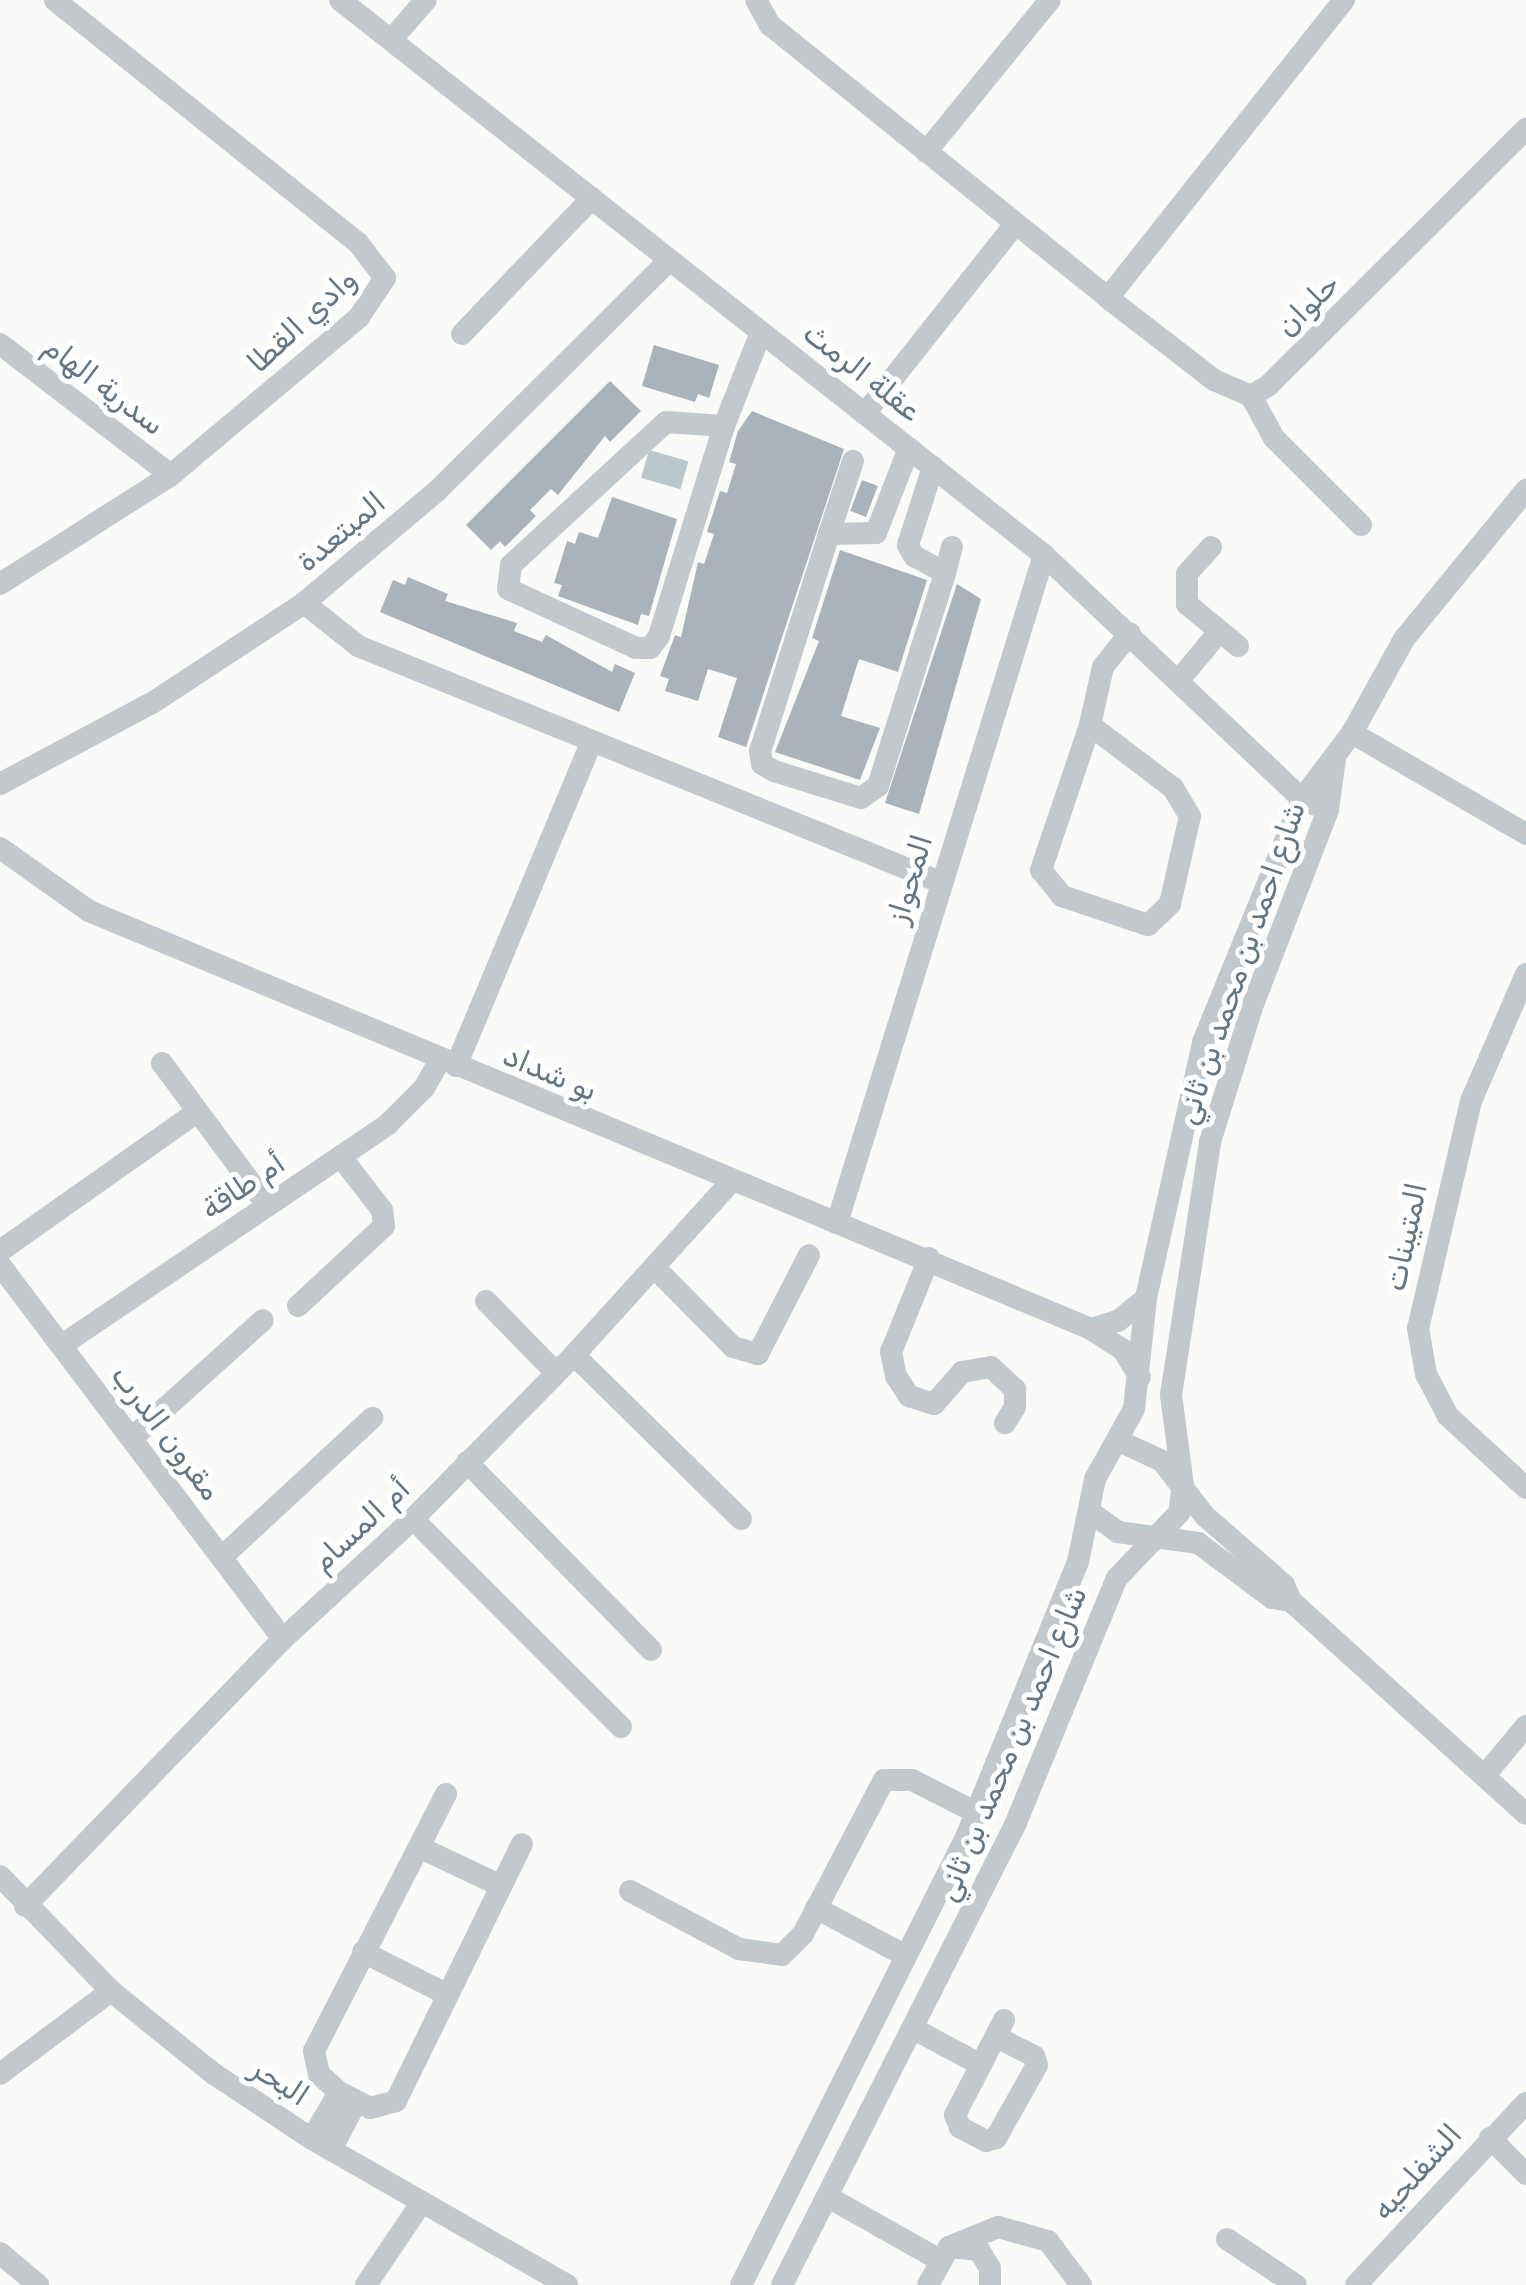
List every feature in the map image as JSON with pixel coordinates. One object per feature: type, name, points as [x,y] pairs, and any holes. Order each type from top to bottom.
[{"type":"street","name":"وادي القطا","points":[[0,584],[171,475],[359,317],[385,278],[358,244],[56,0]]},
{"type":"street","name":"عقلة الرمث","points":[[340,0],[1044,555],[1302,799],[1328,810]]},
{"type":"street","points":[[392,40],[426,0]]},
{"type":"street","points":[[756,0],[760,17],[1015,224],[1214,380],[1251,396],[1274,438],[1361,525]]},
{"type":"street","points":[[926,152],[1050,0]]},
{"type":"street","points":[[1108,298],[1344,0]]},
{"type":"street","name":"حلوان","points":[[1251,396],[1282,373],[1526,129]]},
{"type":"street","points":[[462,334],[592,198]]},
{"type":"street","points":[[867,412],[1015,224]]},
{"type":"street","name":"المبتعدة","points":[[0,784],[152,703],[304,603],[437,491],[670,260]]},
{"type":"street","points":[[724,426],[666,422],[512,565],[508,589],[636,648],[650,648],[660,636],[724,426],[761,332]]},
{"type":"street","name":"سدرية الهام","points":[[0,344],[171,475]]},
{"type":"street","points":[[829,534],[876,534],[909,448]]},
{"type":"street","points":[[853,461],[760,751],[762,764],[861,798],[870,795],[952,547]]},
{"type":"street","points":[[933,467],[908,545],[914,556],[945,573]]},
{"type":"street","name":"شارع احمد بن محمد بن ثاني","points":[[741,2285],[977,1813],[1078,1562],[1095,1479],[1118,1441],[1140,1377],[1146,1298],[1203,1042],[1302,799],[1352,733],[1414,625],[1526,490]]},
{"type":"street","points":[[1178,681],[1229,639],[1188,604],[1184,589],[1187,574],[1210,547]]},
{"type":"street","name":"المحواز","points":[[836,1222],[1044,555]]},
{"type":"street","points":[[304,603],[358,646],[940,882]]},
{"type":"street","points":[[1090,724],[1173,788],[1190,816],[1170,904],[1148,924],[1062,896],[1041,870],[1090,724],[1103,667],[1130,633]]},
{"type":"street","points":[[1352,733],[1526,834]]},
{"type":"street","name":"أم طاقة","points":[[62,1345],[407,1108],[448,1063],[592,741]]},
{"type":"street","name":"شارع احمد بن محمد بن ثاني","points":[[782,2285],[916,2030],[1015,1825],[1117,1578],[1164,1535],[1179,1513],[1184,1485],[1171,1395],[1210,1142],[1252,1007],[1328,810],[1336,755]]},
{"type":"street","name":"بو شداد","points":[[0,848],[89,911],[732,1181],[928,1258],[1091,1330],[1123,1350],[1140,1377]]},
{"type":"street","name":"المتيبنات","points":[[1526,974],[1471,1102],[1418,1328],[1426,1374],[1448,1416],[1526,1488]]},
{"type":"street","points":[[162,1064],[267,1205]]},
{"type":"street","points":[[0,1251],[197,1112]]},
{"type":"street","points":[[298,1306],[384,1226],[382,1210],[340,1156]]},
{"type":"street","name":"أم المسام","points":[[25,1906],[283,1638],[413,1519],[574,1355],[732,1181]]},
{"type":"street","points":[[655,1268],[733,1347],[758,1354],[809,1256]]},
{"type":"street","points":[[928,1258],[896,1338],[896,1376],[909,1396],[934,1404],[962,1372],[991,1367],[1015,1389],[1015,1407],[1005,1422]]},
{"type":"street","name":"مقرون الدرب","points":[[0,1265],[283,1638]]},
{"type":"street","points":[[1091,1330],[1118,1321],[1146,1298]]},
{"type":"street","points":[[486,1301],[556,1373]]},
{"type":"street","points":[[132,1438],[262,1320]]},
{"type":"street","points":[[574,1355],[741,1519]]},
{"type":"street","points":[[222,1558],[372,1418]]},
{"type":"street","points":[[1118,1441],[1149,1452],[1184,1485],[1205,1516],[1284,1585],[1291,1601],[1526,1814]]},
{"type":"street","points":[[468,1462],[651,1650]]},
{"type":"street","points":[[1089,1511],[1118,1532],[1164,1535],[1198,1543],[1272,1598],[1291,1601]]},
{"type":"street","points":[[413,1519],[621,1728]]},
{"type":"street","points":[[1484,1775],[1526,1726]]},
{"type":"street","points":[[630,1891],[764,1956],[791,1949],[884,1780],[912,1780],[977,1813]]},
{"type":"street","points":[[446,1794],[314,2051],[319,2074],[348,2097],[380,2109],[396,2101],[522,1844]]},
{"type":"street","points":[[418,1847],[501,1886]]},
{"type":"street","name":"البحر","points":[[0,1876],[111,1991],[214,2074],[421,2204],[566,2285]]},
{"type":"street","points":[[816,1908],[906,1956]]},
{"type":"street","points":[[363,1952],[448,1995]]},
{"type":"street","points":[[0,2074],[111,1991]]},
{"type":"street","points":[[1000,2028],[1034,2056],[1037,2065],[991,2141],[964,2130],[955,2115],[981,2064],[1000,2028]]},
{"type":"street","points":[[916,2030],[981,2064]]},
{"type":"street","points":[[321,2144],[348,2097]]},
{"type":"street","name":"الشفلحيه","points":[[1356,2285],[1526,2103]]},
{"type":"street","points":[[1490,2138],[1526,2174]]},
{"type":"street","points":[[828,2197],[936,2270]]},
{"type":"street","points":[[366,2285],[421,2204]]},
{"type":"street","points":[[936,2270],[980,2230],[1032,2232],[1062,2252],[1081,2285]]},
{"type":"street","points":[[1227,2239],[1296,2285]]},
{"type":"street","points":[[936,2270],[979,2250],[990,2268],[990,2285]]},
{"type":"street","points":[[0,2253],[38,2285]]},
{"type":"shaded area","points":[[649,450],[688,461],[680,489],[641,478]]},
{"type":"building","points":[[654,345],[719,365],[709,398],[698,394],[695,402],[642,386]]},
{"type":"building","points":[[610,381],[641,411],[610,442],[605,436],[558,495],[551,489],[530,510],[536,516],[505,547],[500,541],[491,550],[466,525]]},
{"type":"building","points":[[752,411],[844,449],[746,747],[718,737],[737,678],[708,669],[698,701],[665,691],[669,679],[660,676],[675,635],[681,637],[698,562],[704,564],[714,534],[707,532],[720,491],[727,493],[736,464],[729,462],[738,431]]},
{"type":"building","points":[[862,480],[878,486],[866,517],[850,511]]},
{"type":"building","points":[[612,497],[677,519],[649,616],[641,614],[638,625],[558,596],[562,585],[554,583],[567,541],[575,544],[579,532],[598,538]]},
{"type":"building","points":[[840,550],[927,580],[898,672],[859,659],[841,716],[880,728],[860,780],[775,752],[819,641],[812,638]]},
{"type":"building","points":[[408,577],[448,594],[445,601],[517,623],[514,631],[542,642],[546,635],[612,672],[615,664],[635,673],[619,712],[380,612],[393,580],[405,585]]},
{"type":"building","points":[[957,584],[981,599],[919,814],[885,803]]}]
